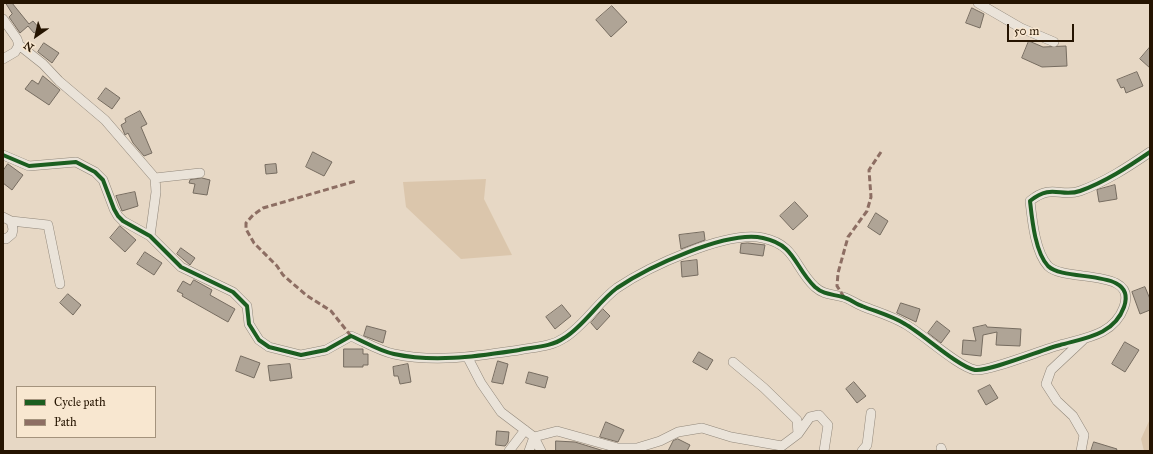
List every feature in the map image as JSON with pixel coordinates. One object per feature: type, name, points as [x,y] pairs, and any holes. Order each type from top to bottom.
[{"type":"street","points":[[978,3],[1021,28],[1054,42]]},
{"type":"street","points":[[3,19],[17,39],[19,46],[43,64],[59,81],[105,120],[155,178],[156,192],[150,236]]},
{"type":"street","points":[[3,59],[15,52],[19,46]]},
{"type":"street","points":[[3,155],[29,166],[76,162],[95,172],[104,180],[118,216],[123,221],[150,236],[180,267],[233,292],[246,306],[249,324],[259,340],[269,347],[301,355],[326,350],[351,336],[380,351],[417,358],[468,358],[548,345],[565,338],[616,289],[675,257],[714,244],[750,236],[767,239],[783,247],[792,254],[815,287],[827,295],[844,297],[906,324],[975,370],[988,368],[1039,351],[1096,336],[1110,326],[1124,309],[1126,297],[1124,289],[1117,283],[1104,278],[1058,272],[1048,265],[1043,256],[1032,225],[1030,201],[1038,194],[1051,191],[1078,192],[1105,181],[1150,152]]},
{"type":"street","points":[[155,178],[200,173]]},
{"type":"street","points":[[3,238],[6,239],[12,234],[7,219],[48,225],[60,284]]},
{"type":"street","points":[[1081,451],[1084,435],[1073,416],[1057,401],[1046,384],[1051,370],[1084,339]]},
{"type":"street","points":[[468,358],[481,383],[501,412],[534,436],[541,451]]},
{"type":"street","points":[[733,362],[764,388],[796,420],[798,434]]},
{"type":"street","points":[[862,451],[867,445],[871,413]]},
{"type":"street","points":[[534,436],[557,431],[618,448],[637,448],[660,441],[678,432],[702,428],[731,437],[782,446],[798,434],[810,417],[819,415],[828,425],[824,451]]},
{"type":"street","points":[[509,451],[525,430]]},
{"type":"street","points":[[529,451],[534,436]]},
{"type":"shaded area","points":[[486,179],[484,199],[512,255],[461,259],[406,207],[403,182]]},
{"type":"shaded area","points":[[1150,419],[1150,451],[1144,451],[1141,439]]},
{"type":"building","points":[[6,3],[12,3],[29,24],[33,21],[40,29],[34,33],[28,26],[20,33],[9,17],[12,14]]},
{"type":"building","points":[[612,6],[627,22],[611,37],[596,20]]},
{"type":"building","points":[[972,8],[984,14],[980,28],[966,23]]},
{"type":"building","points":[[1029,41],[1043,47],[1066,46],[1067,66],[1042,67],[1022,58]]},
{"type":"building","points":[[44,43],[59,53],[52,63],[38,52]]},
{"type":"building","points":[[1150,47],[1150,68],[1140,59]]},
{"type":"building","points":[[1137,72],[1143,86],[1126,93],[1124,87],[1121,88],[1117,80]]},
{"type":"building","points":[[43,76],[60,90],[49,105],[25,89],[32,80],[38,84]]},
{"type":"building","points":[[106,88],[120,98],[112,109],[98,99]]},
{"type":"building","points":[[140,111],[147,124],[141,127],[152,153],[144,156],[133,143],[128,133],[125,135],[121,125],[126,122],[125,119]]},
{"type":"building","points":[[313,152],[332,162],[324,176],[306,167]]},
{"type":"building","points":[[8,164],[23,175],[12,190],[3,183],[3,171]]},
{"type":"building","points":[[276,164],[277,173],[266,174],[265,165]]},
{"type":"building","points":[[202,178],[210,180],[207,195],[193,193],[195,184],[189,183],[190,180]]},
{"type":"building","points":[[1115,185],[1117,199],[1099,202],[1097,190]]},
{"type":"building","points":[[135,192],[138,206],[122,211],[116,196]]},
{"type":"building","points":[[795,202],[808,216],[793,230],[780,216]]},
{"type":"building","points":[[876,213],[888,221],[880,235],[868,227]]},
{"type":"building","points":[[120,226],[136,240],[125,252],[110,238]]},
{"type":"building","points":[[704,232],[705,240],[681,249],[679,235]]},
{"type":"building","points":[[748,243],[765,245],[763,256],[740,253],[741,244]]},
{"type":"building","points":[[181,248],[195,258],[190,265],[177,254]]},
{"type":"building","points":[[145,252],[162,263],[154,275],[137,264]]},
{"type":"building","points":[[697,260],[698,275],[682,277],[681,262]]},
{"type":"building","points":[[194,280],[212,290],[210,295],[235,309],[228,322],[182,296],[183,294],[177,291],[183,281],[190,285]]},
{"type":"building","points":[[1145,287],[1150,299],[1150,310],[1140,314],[1132,292]]},
{"type":"building","points":[[68,294],[81,305],[73,315],[60,303]]},
{"type":"building","points":[[901,303],[920,309],[916,322],[897,313]]},
{"type":"building","points":[[562,305],[571,316],[555,329],[546,317]]},
{"type":"building","points":[[603,309],[610,316],[597,330],[591,323]]},
{"type":"building","points":[[937,321],[950,331],[941,343],[928,333]]},
{"type":"building","points":[[986,325],[987,327],[1021,329],[1020,346],[996,345],[997,332],[983,335],[981,356],[962,354],[963,340],[976,341],[973,328]]},
{"type":"building","points":[[367,326],[386,331],[383,343],[364,336]]},
{"type":"building","points":[[1125,342],[1139,350],[1125,372],[1112,364]]},
{"type":"building","points":[[344,349],[363,349],[363,354],[368,354],[368,365],[363,365],[363,367],[344,367]]},
{"type":"building","points":[[699,352],[713,360],[707,370],[693,362]]},
{"type":"building","points":[[241,356],[260,363],[254,378],[236,371]]},
{"type":"building","points":[[498,361],[508,364],[503,384],[492,382]]},
{"type":"building","points":[[290,364],[292,378],[270,381],[268,366]]},
{"type":"building","points":[[408,364],[411,382],[400,384],[398,376],[394,376],[393,367]]},
{"type":"building","points":[[529,372],[548,377],[545,388],[526,383]]},
{"type":"building","points":[[854,382],[866,396],[857,403],[846,389]]},
{"type":"building","points":[[990,385],[998,398],[986,405],[978,391]]},
{"type":"building","points":[[606,422],[624,430],[618,442],[600,437]]},
{"type":"building","points":[[497,431],[509,432],[508,442],[505,446],[496,445]]},
{"type":"building","points":[[678,439],[690,445],[687,451],[668,451],[673,441]]},
{"type":"building","points":[[556,441],[575,442],[604,451],[556,451]]},
{"type":"building","points":[[1094,442],[1117,449],[1116,451],[1091,451]]},
{"type":"marked path","points":[[844,297],[837,286],[838,273],[848,237],[867,211],[871,197],[869,170],[881,152]]},
{"type":"marked path","points":[[351,336],[331,311],[306,295],[283,275],[277,266],[254,243],[246,229],[246,223],[253,215],[263,208],[356,181]]},
{"type":"cycle path","points":[[3,155],[29,166],[76,162],[95,172],[103,180],[114,209],[123,221],[150,236],[181,267],[233,292],[247,306],[249,324],[259,340],[269,347],[301,355],[326,350],[351,336],[388,353],[425,358],[457,358],[548,345],[559,341],[571,333],[610,293],[631,279],[688,252],[729,239],[748,237],[763,238],[774,241],[782,246],[794,258],[808,279],[818,290],[846,298],[890,316],[912,329],[959,363],[975,370],[982,370],[992,368],[1052,347],[1098,334],[1113,324],[1124,307],[1125,294],[1120,286],[1111,281],[1069,274],[1057,271],[1048,266],[1037,244],[1030,201],[1044,193],[1073,193],[1080,191],[1116,174],[1150,152]]}]
